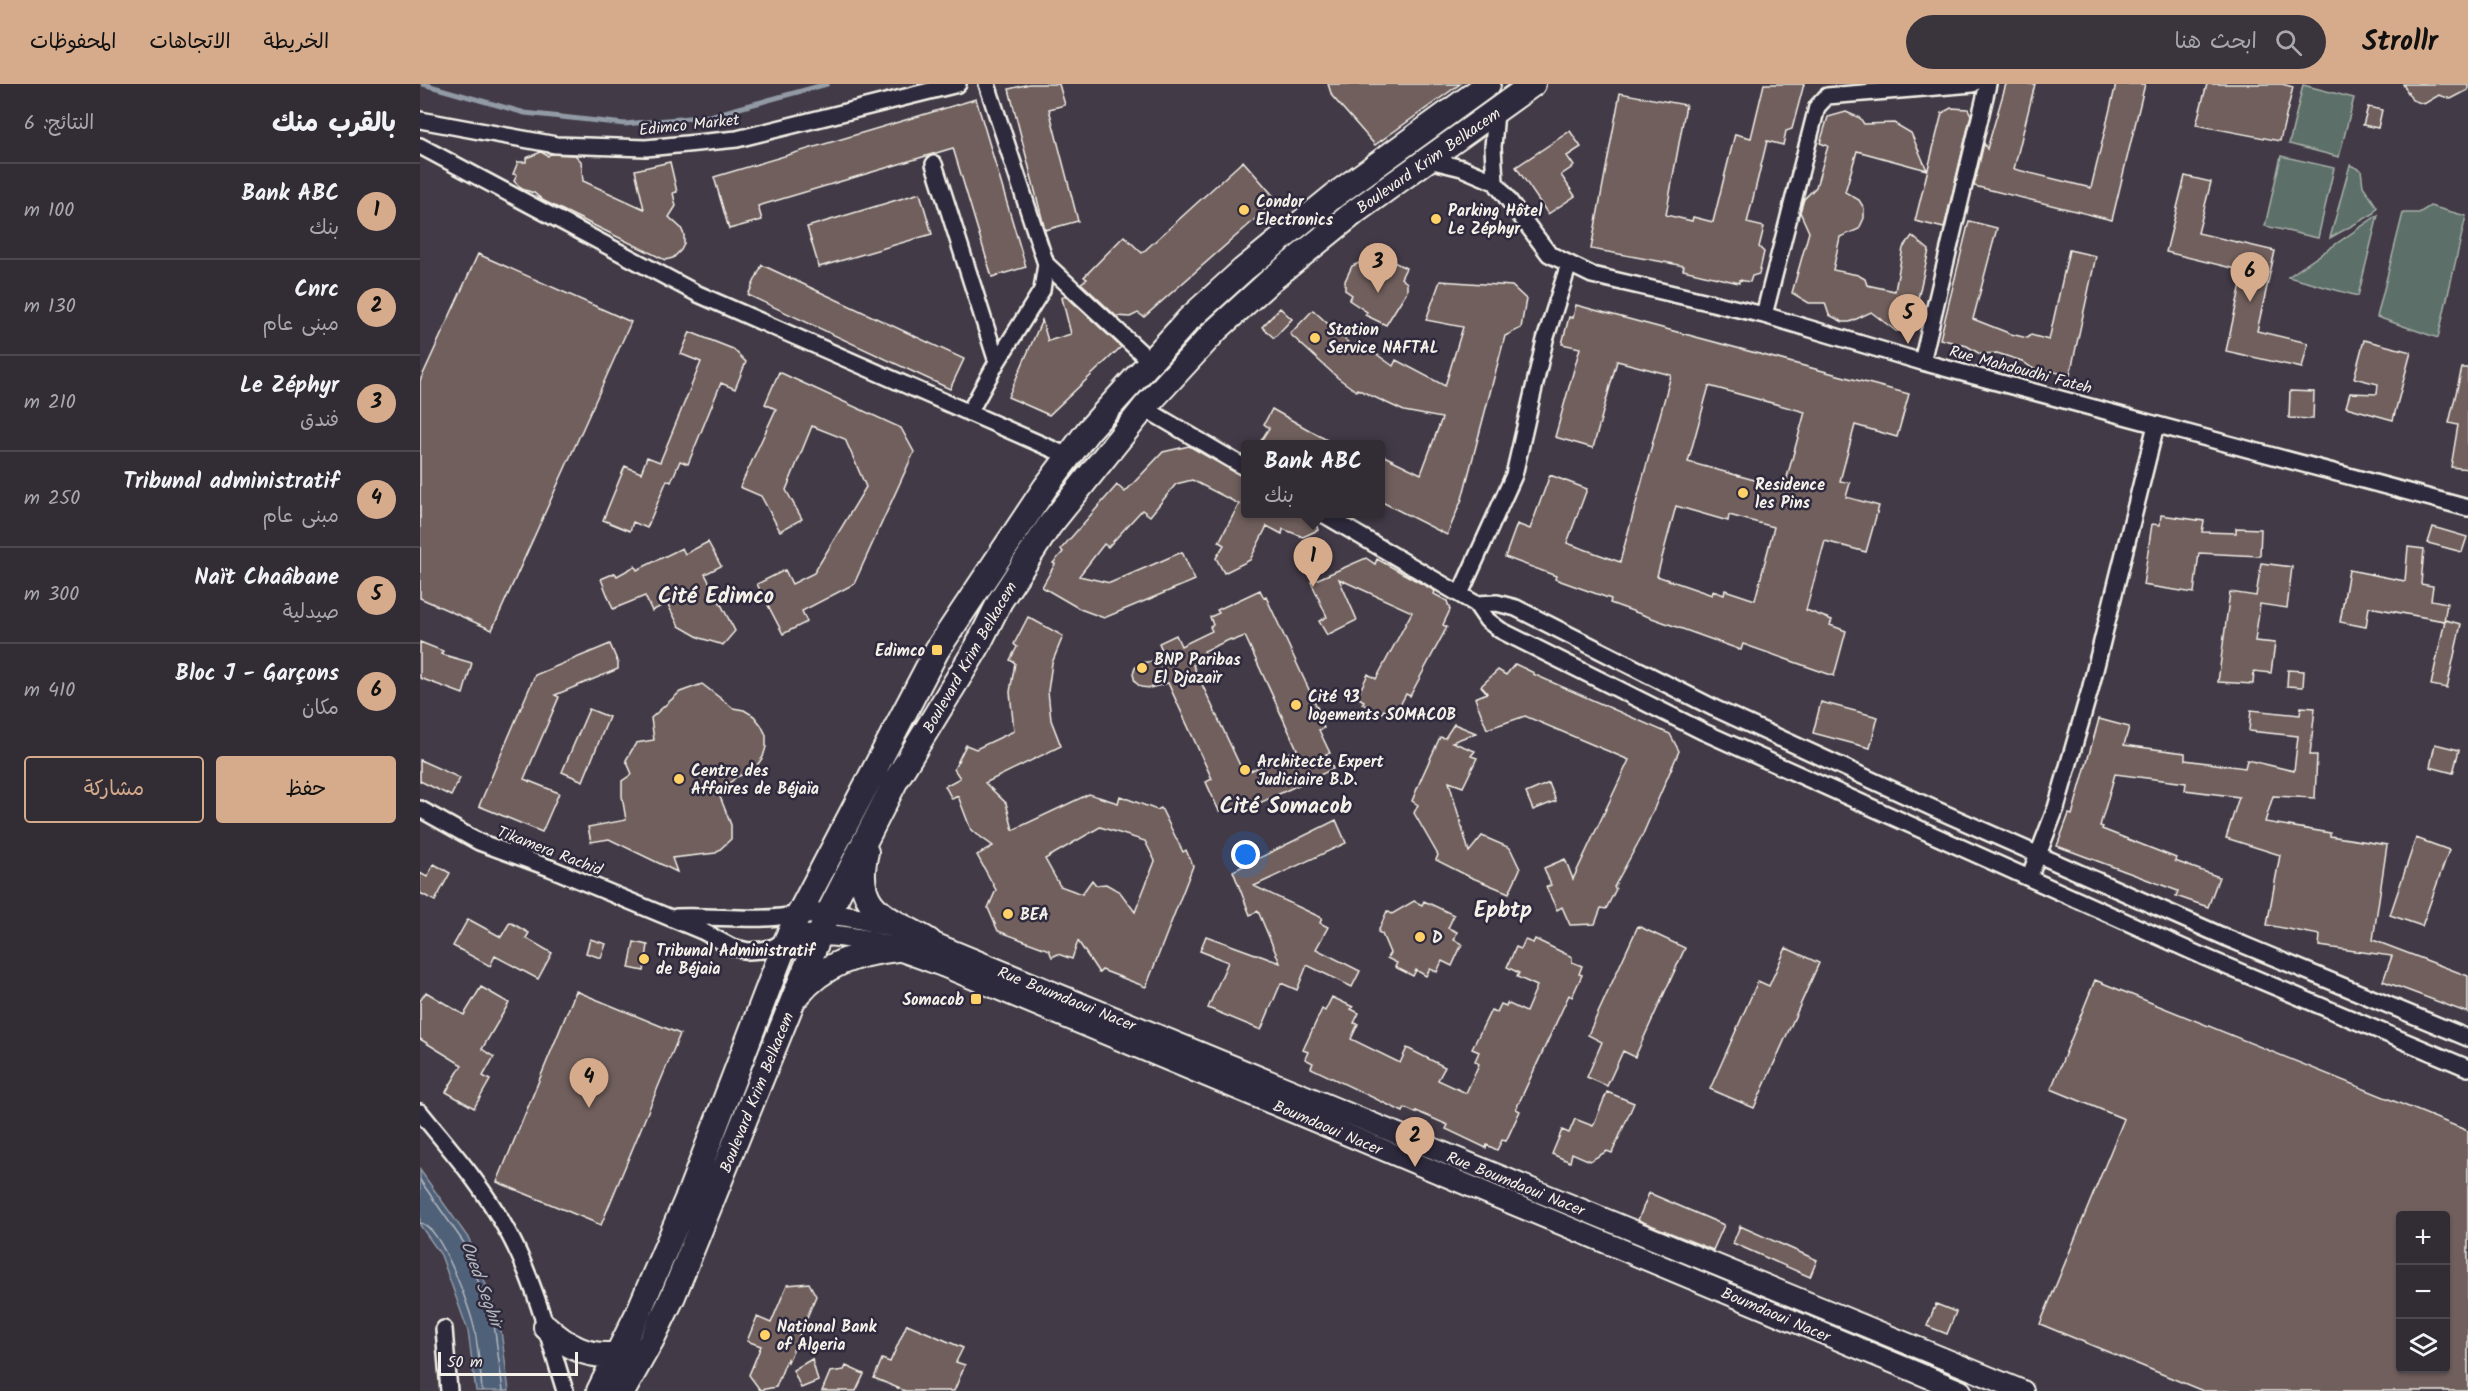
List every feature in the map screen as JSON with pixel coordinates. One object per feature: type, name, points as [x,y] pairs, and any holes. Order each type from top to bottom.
[{"type":"main road","name":"Boulevard Krim Belkacem","points":[[599,1391],[639,1311],[690,1192],[787,939],[799,915],[937,650],[1068,456],[1189,319],[1243,270],[1335,195],[1488,84]]},
{"type":"main road","name":"Boulevard Krim Belkacem","points":[[625,1389],[673,1296],[823,925],[896,780],[976,649],[1000,601],[1023,564],[1056,517],[1144,408],[1216,330],[1272,279],[1356,211],[1425,159],[1496,112],[1533,84]]},
{"type":"main road","points":[[872,827],[862,871],[869,903],[876,911],[929,941]]},
{"type":"main road","points":[[793,1001],[810,982],[836,964],[866,953],[897,949]]},
{"type":"main road","points":[[546,1327],[561,1341],[578,1350],[597,1355],[618,1353]]},
{"type":"street","name":"Edimco Market","points":[[420,120],[556,145],[646,148],[737,139],[958,84]]},
{"type":"street","points":[[969,413],[997,362],[1042,290],[1046,264],[987,84]]},
{"type":"street","points":[[1764,315],[1817,107],[1822,101],[1827,96],[1973,84]]},
{"type":"street","points":[[1922,362],[1988,84]]},
{"type":"street","points":[[1425,159],[1462,168],[1496,182],[1493,147],[1496,112]]},
{"type":"street","points":[[420,146],[698,294],[1068,456]]},
{"type":"street","points":[[934,164],[997,362]]},
{"type":"street","name":"Rue Mahdoudhi Fateh","points":[[1496,182],[1549,254],[1592,275],[1764,315],[1922,362],[2468,508]]},
{"type":"street","points":[[1046,264],[1150,361]]},
{"type":"street","points":[[1460,594],[1514,475],[1545,340],[1569,264]]},
{"type":"street","points":[[1144,408],[1241,466]]},
{"type":"street","points":[[2029,878],[2056,808],[2090,690],[2156,425]]},
{"type":"street","points":[[1331,518],[1476,604],[1486,620],[1500,630],[1693,727],[2202,956],[2468,1068]]},
{"type":"street","points":[[1476,604],[1497,603],[1516,608],[1714,708],[2039,855],[2227,938],[2468,1038]]},
{"type":"street","name":"Tikamera Rachid","points":[[420,809],[479,842],[550,868],[702,931],[732,947],[748,951],[774,947],[787,939]]},
{"type":"street","name":"Tikamera Rachid","points":[[670,918],[710,916],[768,920],[799,915]]},
{"type":"street","name":"Boumdaoui Nacer","points":[[799,915],[982,982],[1960,1391]]},
{"type":"street","name":"Boumdaoui Nacer","points":[[787,939],[823,925],[885,924],[2023,1391]]},
{"type":"street","points":[[420,1112],[488,1198],[506,1228],[530,1282],[565,1391]]},
{"type":"street","points":[[444,1329],[449,1391]]},
{"type":"green space","points":[[2303,85],[2354,98],[2339,157],[2289,144]]},
{"type":"green space","points":[[2281,156],[2334,168],[2318,238],[2265,226]]},
{"type":"green space","points":[[2350,165],[2361,170],[2363,186],[2377,207],[2373,214],[2330,238]]},
{"type":"green space","points":[[2430,206],[2466,216],[2438,338],[2377,317],[2403,213],[2419,213]]},
{"type":"green space","points":[[2378,215],[2358,296],[2288,277]]},
{"type":"water","name":"Oued Seghir","points":[[420,1170],[469,1239],[500,1323],[509,1391],[476,1391],[468,1331],[441,1255],[420,1225]]},
{"type":"building","points":[[1029,84],[1059,84],[1065,105],[1049,109],[1078,221],[1045,230],[1009,89]]},
{"type":"building","points":[[1328,84],[1460,84],[1375,145],[1332,96]]},
{"type":"building","points":[[1764,84],[1804,84],[1792,129],[1786,131],[1783,145],[1767,141],[1747,223],[1764,227],[1759,247],[1764,252],[1759,274],[1752,276],[1750,282],[1739,280],[1739,283],[1683,270],[1684,266],[1591,249],[1620,93],[1686,105],[1666,215],[1692,221],[1693,217],[1713,222],[1735,134],[1751,138]]},
{"type":"building","points":[[2006,84],[2035,84],[2014,169],[2091,188],[2116,84],[2145,84],[2112,220],[1974,186],[1984,143],[1987,149]]},
{"type":"building","points":[[2207,84],[2282,84],[2293,87],[2280,141],[2196,125]]},
{"type":"building","points":[[2403,84],[2468,84],[2468,90],[2451,99],[2439,95],[2424,104],[2412,100]]},
{"type":"building","points":[[976,99],[1026,267],[992,277],[953,148],[758,206],[762,220],[729,229],[714,177]]},
{"type":"building","points":[[2368,107],[2382,110],[2378,128],[2363,125]]},
{"type":"building","points":[[1951,108],[1968,109],[1971,115],[1944,228],[1915,221],[1942,113]]},
{"type":"building","points":[[1846,112],[1860,118],[1864,124],[1894,123],[1911,133],[1927,170],[1857,151],[1845,192],[1859,200],[1864,208],[1864,218],[1859,229],[1840,237],[1833,270],[1858,275],[1865,279],[1867,285],[1895,291],[1903,248],[1912,236],[1929,250],[1911,330],[1896,331],[1871,312],[1850,322],[1843,322],[1829,315],[1825,303],[1809,303],[1792,293],[1809,232],[1800,212],[1804,199],[1816,187],[1828,146],[1820,143],[1828,117]]},
{"type":"building","points":[[1570,131],[1581,147],[1567,156],[1574,166],[1561,175],[1575,196],[1548,214],[1516,167]]},
{"type":"building","points":[[541,152],[548,156],[550,154],[575,155],[581,161],[583,181],[644,209],[635,170],[670,162],[677,192],[673,193],[676,206],[669,217],[681,228],[684,235],[681,250],[673,258],[665,260],[522,189],[514,181],[517,175],[513,174],[518,162],[526,162],[526,158]]},
{"type":"building","points":[[1243,161],[1277,200],[1144,317],[1138,313],[1130,317],[1116,316],[1081,283],[1087,279],[1084,277],[1124,236],[1142,253]]},
{"type":"building","points":[[2185,176],[2211,182],[2198,233],[2275,251],[2257,331],[2308,343],[2302,368],[2226,351],[2244,271],[2166,252]]},
{"type":"building","points":[[920,193],[932,234],[819,267],[807,227]]},
{"type":"building","points":[[1969,221],[1997,228],[1973,319],[2011,334],[2027,338],[2031,335],[2049,340],[2069,250],[2096,256],[2070,375],[2032,368],[2022,361],[1997,353],[1980,354],[1967,346],[1940,339]]},
{"type":"building","points":[[478,254],[631,322],[492,630],[420,598],[420,381]]},
{"type":"building","points":[[1373,257],[1390,267],[1394,262],[1406,268],[1401,278],[1407,283],[1407,291],[1386,325],[1365,315],[1367,312],[1349,300],[1352,295],[1345,290],[1345,281],[1352,266]]},
{"type":"building","points":[[762,265],[964,359],[950,389],[748,295]]},
{"type":"building","points":[[1440,281],[1512,286],[1526,299],[1521,328],[1505,336],[1462,499],[1447,535],[1385,504],[1385,456],[1421,474],[1442,418],[1404,411],[1357,389],[1356,391],[1338,378],[1290,334],[1313,310],[1353,347],[1358,341],[1393,366],[1396,360],[1445,386],[1463,327],[1426,320]]},
{"type":"building","points":[[1065,295],[1121,347],[1049,415],[1008,397],[1042,320],[1048,341],[1071,334],[1062,298]]},
{"type":"building","name":"Residence les Pins","points":[[1576,305],[1909,394],[1897,437],[1855,425],[1840,481],[1850,483],[1846,497],[1879,506],[1866,552],[1825,541],[1806,610],[1832,620],[1830,625],[1846,631],[1834,676],[1743,644],[1741,650],[1610,603],[1611,599],[1555,579],[1556,576],[1505,557],[1517,524],[1530,529],[1550,475],[1587,489],[1567,543],[1620,562],[1671,375],[1617,361],[1593,448],[1555,437],[1580,348],[1562,344],[1569,317],[1573,318]],"holes":[[[1709,386],[1805,412],[1784,488],[1688,462]],[[1676,506],[1728,521],[1729,515],[1774,527],[1755,600],[1725,590],[1724,595],[1713,591],[1712,595],[1657,576]]]},
{"type":"building","points":[[1280,308],[1292,319],[1274,338],[1262,327]]},
{"type":"building","points":[[690,332],[733,349],[746,362],[735,389],[721,383],[688,464],[680,461],[671,482],[667,480],[647,528],[633,522],[630,531],[603,520],[625,466],[641,473],[647,457],[660,462],[701,362],[681,354]]},
{"type":"building","points":[[2364,340],[2411,352],[2393,420],[2346,407],[2350,393],[2377,394],[2378,384],[2354,378]]},
{"type":"building","points":[[2462,368],[2468,368],[2468,469],[2451,467],[2458,425],[2449,423]]},
{"type":"building","points":[[779,372],[901,428],[914,452],[854,584],[802,611],[807,622],[783,634],[757,584],[785,570],[792,584],[814,573],[866,487],[845,439],[812,426],[786,490],[802,519],[780,531],[761,496],[740,487],[776,409],[765,404]]},
{"type":"building","points":[[2290,391],[2314,392],[2313,419],[2289,418]]},
{"type":"building","points":[[1272,409],[1327,440],[1262,440],[1269,428],[1264,424]]},
{"type":"building","points":[[1189,446],[1241,476],[1241,518],[1314,518],[1318,530],[1303,537],[1283,529],[1282,534],[1267,526],[1250,560],[1224,573],[1216,558],[1224,545],[1219,542],[1239,504],[1192,480],[1176,484],[1150,516],[1142,510],[1108,547],[1104,544],[1079,576],[1110,583],[1182,552],[1195,580],[1104,618],[1080,609],[1042,587],[1055,564],[1053,563],[1063,552],[1061,549],[1117,485],[1125,492],[1163,452]]},
{"type":"building","points":[[2161,515],[2204,521],[2202,532],[2236,533],[2236,528],[2261,529],[2260,556],[2199,553],[2194,593],[2143,585],[2152,524],[2160,525]]},
{"type":"building","points":[[2433,527],[2467,537],[2462,552],[2428,543]]},
{"type":"building","points":[[708,542],[721,566],[705,574],[735,631],[723,645],[700,638],[679,626],[667,603],[652,611],[645,596],[613,609],[601,579],[615,573],[617,576],[635,566],[637,570],[682,548],[685,554]]},
{"type":"building","points":[[2408,547],[2424,549],[2421,584],[2433,586],[2431,600],[2447,603],[2444,621],[2369,607],[2366,627],[2340,622],[2349,570],[2405,581]]},
{"type":"building","points":[[1366,558],[1375,564],[1377,559],[1435,591],[1434,594],[1447,601],[1450,610],[1443,625],[1447,627],[1410,696],[1406,694],[1397,711],[1392,709],[1390,714],[1362,704],[1364,701],[1357,697],[1368,674],[1376,679],[1412,612],[1339,579],[1357,620],[1327,635],[1319,621],[1327,617],[1311,582]]},
{"type":"building","points":[[2261,563],[2292,567],[2287,608],[2260,604],[2255,641],[2275,643],[2271,673],[2254,671],[2253,684],[2218,682],[2230,592],[2256,596]]},
{"type":"building","name":"Cité 93 logements SOMACOB","points":[[1260,590],[1264,598],[1266,597],[1324,722],[1321,723],[1324,728],[1319,730],[1330,753],[1326,754],[1333,769],[1238,813],[1236,809],[1227,814],[1225,808],[1219,811],[1206,782],[1212,779],[1168,683],[1150,688],[1141,687],[1135,682],[1133,674],[1135,668],[1141,663],[1166,659],[1159,643],[1176,635],[1181,646],[1212,631],[1210,627],[1213,625],[1210,617],[1219,613],[1217,610]],"holes":[[[1245,636],[1297,749],[1244,774],[1193,665],[1208,658],[1204,651],[1231,639],[1232,641]]]},
{"type":"building","points":[[1028,617],[1063,636],[1052,663],[1048,691],[1051,720],[1061,746],[985,783],[1006,803],[1013,830],[1089,794],[1118,803],[1120,796],[1157,810],[1161,808],[1183,852],[1186,850],[1193,866],[1146,987],[1102,970],[1099,973],[1078,941],[1072,959],[1058,954],[1052,957],[1049,950],[998,931],[988,908],[996,890],[977,855],[993,846],[971,830],[958,796],[952,799],[945,786],[960,778],[954,769],[966,745],[976,749],[1014,731],[1010,692],[1015,663],[1010,660],[1017,647],[1014,644]],"holes":[[[1100,827],[1145,841],[1155,861],[1135,912],[1120,892],[1106,884],[1096,885],[1092,880],[1082,894],[1060,886],[1045,859]]]},
{"type":"building","points":[[2445,620],[2461,624],[2447,688],[2431,685]]},
{"type":"building","points":[[420,642],[443,651],[441,654],[472,663],[463,694],[420,678]]},
{"type":"building","points":[[610,644],[618,663],[618,669],[555,695],[559,697],[524,779],[559,793],[542,832],[479,806],[535,675]]},
{"type":"building","points":[[1515,664],[1670,734],[1679,751],[1643,834],[1614,887],[1616,889],[1606,909],[1601,908],[1595,924],[1570,925],[1562,907],[1557,910],[1546,887],[1551,885],[1544,868],[1565,859],[1573,879],[1629,760],[1525,716],[1487,729],[1475,698],[1487,693],[1481,686],[1498,670],[1506,675]]},
{"type":"building","points":[[2288,670],[2304,671],[2303,687],[2287,686]]},
{"type":"building","name":"Centre des Affaires de Béjaïa","points":[[702,684],[733,708],[744,710],[754,716],[766,735],[763,757],[756,767],[736,777],[719,794],[731,825],[731,839],[716,853],[672,858],[677,872],[609,839],[591,842],[588,827],[626,820],[622,781],[632,774],[626,760],[636,743],[654,740],[651,718],[680,692]]},
{"type":"building","points":[[1821,702],[1878,717],[1870,748],[1813,733]]},
{"type":"building","points":[[2301,707],[2315,708],[2310,755],[2317,755],[2315,798],[2273,796],[2265,822],[2387,845],[2373,940],[2468,976],[2468,1013],[2383,981],[2392,956],[2319,946],[2320,935],[2267,925],[2280,855],[2226,838],[2239,797],[2185,790],[2186,783],[2115,774],[2100,826],[2103,827],[2102,829],[2176,858],[2175,861],[2219,877],[2208,907],[2176,896],[2178,891],[2057,846],[2069,814],[2072,815],[2099,719],[2129,727],[2124,745],[2185,753],[2185,760],[2245,768],[2247,760],[2294,771],[2298,736],[2249,731],[2251,710],[2300,715]]},
{"type":"building","points":[[589,709],[609,717],[583,781],[562,772]]},
{"type":"building","points":[[1454,724],[1476,733],[1452,742],[1475,751],[1471,756],[1477,758],[1463,787],[1449,782],[1469,852],[1482,836],[1510,848],[1520,869],[1509,893],[1436,860],[1438,855],[1414,813],[1418,805],[1412,801],[1421,779],[1440,737],[1445,738]]},
{"type":"building","points":[[2435,744],[2459,750],[2453,773],[2430,767]]},
{"type":"building","points":[[420,760],[460,778],[451,796],[420,781]]},
{"type":"building","points":[[1549,783],[1556,801],[1533,810],[1526,793]]},
{"type":"building","points":[[1336,820],[1346,843],[1254,886],[1322,918],[1320,923],[1328,927],[1316,949],[1360,971],[1352,987],[1307,965],[1297,990],[1281,983],[1261,1030],[1208,1008],[1228,962],[1200,951],[1206,936],[1280,963],[1258,911],[1250,915],[1233,871]]},
{"type":"building","points":[[2416,838],[2449,850],[2422,926],[2390,915]]},
{"type":"building","points":[[434,864],[450,873],[435,901],[420,893],[420,873],[427,877]]},
{"type":"building","name":"D","points":[[1414,901],[1422,905],[1424,901],[1454,915],[1448,928],[1457,932],[1454,940],[1462,944],[1452,966],[1442,961],[1437,972],[1430,969],[1426,976],[1416,970],[1413,976],[1395,967],[1397,963],[1387,958],[1390,953],[1382,934],[1378,932],[1387,911],[1392,914]]},
{"type":"building","points":[[468,919],[501,937],[510,922],[529,933],[526,938],[552,953],[538,979],[495,956],[490,966],[453,946]]},
{"type":"building","points":[[1638,926],[1685,948],[1635,1057],[1623,1051],[1607,1086],[1587,1077],[1602,1042],[1588,1035]]},
{"type":"building","points":[[590,939],[606,944],[601,958],[586,953]]},
{"type":"building","points":[[1535,939],[1572,957],[1572,962],[1582,966],[1579,974],[1582,975],[1572,997],[1569,995],[1516,1109],[1520,1111],[1506,1141],[1502,1140],[1497,1150],[1487,1145],[1486,1148],[1446,1129],[1448,1125],[1416,1111],[1416,1113],[1405,1108],[1403,1112],[1311,1068],[1313,1063],[1305,1059],[1308,1052],[1303,1050],[1322,1009],[1325,1011],[1332,997],[1353,1007],[1351,1009],[1359,1013],[1354,1023],[1358,1024],[1351,1039],[1400,1063],[1407,1048],[1445,1067],[1438,1080],[1466,1093],[1479,1064],[1475,1061],[1479,1052],[1472,1049],[1491,1010],[1497,1012],[1501,1004],[1506,1006],[1507,1003],[1526,1012],[1537,986],[1517,977],[1519,973],[1507,967],[1516,947],[1521,949],[1525,940],[1533,943]]},
{"type":"building","points":[[634,942],[648,945],[644,971],[629,968]]},
{"type":"building","points":[[1786,948],[1819,963],[1754,1108],[1710,1089],[1758,981],[1769,986]]},
{"type":"building","points":[[2095,980],[2468,1131],[2468,1391],[2203,1391],[2040,1324],[2124,1119],[2051,1089]]},
{"type":"building","points":[[481,987],[509,1003],[482,1049],[494,1057],[483,1076],[490,1080],[474,1108],[446,1092],[462,1065],[420,1039],[420,1001],[426,992],[464,1015]]},
{"type":"building","points":[[576,991],[680,1034],[601,1225],[497,1182]]},
{"type":"building","points":[[1607,1092],[1634,1103],[1612,1153],[1607,1151],[1590,1161],[1572,1153],[1570,1162],[1552,1154],[1562,1130],[1569,1133],[1575,1119],[1593,1126]]},
{"type":"building","points":[[1649,1193],[1724,1225],[1713,1250],[1638,1220]]},
{"type":"building","points":[[1740,1226],[1817,1260],[1810,1277],[1733,1243]]},
{"type":"building","points":[[809,1283],[816,1296],[788,1362],[787,1359],[776,1387],[760,1390],[749,1375],[761,1346],[747,1341],[757,1317],[771,1323],[787,1285]]},
{"type":"building","points":[[1936,1304],[1956,1312],[1947,1334],[1927,1326]]},
{"type":"building","points":[[907,1324],[963,1348],[956,1362],[965,1365],[954,1391],[905,1391],[874,1378],[882,1359],[890,1362]]},
{"type":"building","points":[[812,1359],[818,1381],[801,1388],[793,1370]]},
{"type":"building","points":[[846,1366],[864,1374],[856,1391],[822,1391],[830,1372],[844,1370]]},
{"type":"waterway","points":[[423,84],[525,113],[625,124],[710,116],[827,84]]},
{"type":"place","name":"Condor Electronics","points":[[1244,210]]},
{"type":"place","name":"Parking Hôtel Le Zéphyr","points":[[1436,219]]},
{"type":"place","name":"Le Zéphyr","points":[[1378,293]]},
{"type":"place","name":"Bloc J - Garçons","points":[[2250,302]]},
{"type":"place","name":"Station Service NAFTAL","points":[[1315,338]]},
{"type":"place","name":"Naït Chaâbane","points":[[1908,344]]},
{"type":"place","name":"Residence les Pins","points":[[1743,493]]},
{"type":"place","name":"Bank ABC","points":[[1313,587]]},
{"type":"place","name":"Edimco","points":[[937,650]]},
{"type":"place","name":"BNP Paribas El Djazaïr","points":[[1142,668]]},
{"type":"place","name":"Cité 93 logements SOMACOB","points":[[1296,705]]},
{"type":"place","name":"Architecte Expert Judiciaire B.D.","points":[[1245,770]]},
{"type":"place","name":"Centre des Affaires de Béjaïa","points":[[679,779]]},
{"type":"place","name":"BEA","points":[[1008,914]]},
{"type":"place","name":"D","points":[[1420,937]]},
{"type":"place","name":"Tribunal Administratif de Béjaia","points":[[644,959]]},
{"type":"place","name":"Somacob","points":[[976,999]]},
{"type":"place","name":"Tribunal administratif","points":[[589,1108]]},
{"type":"place","name":"Cnrc","points":[[1415,1167]]},
{"type":"place","name":"National Bank of Algeria","points":[[765,1335]]},
{"type":"district","name":"Cité Edimco","points":[[716,595]]},
{"type":"district","name":"Cité Somacob","points":[[1286,805]]},
{"type":"district","name":"Epbtp","points":[[1503,909]]}]
